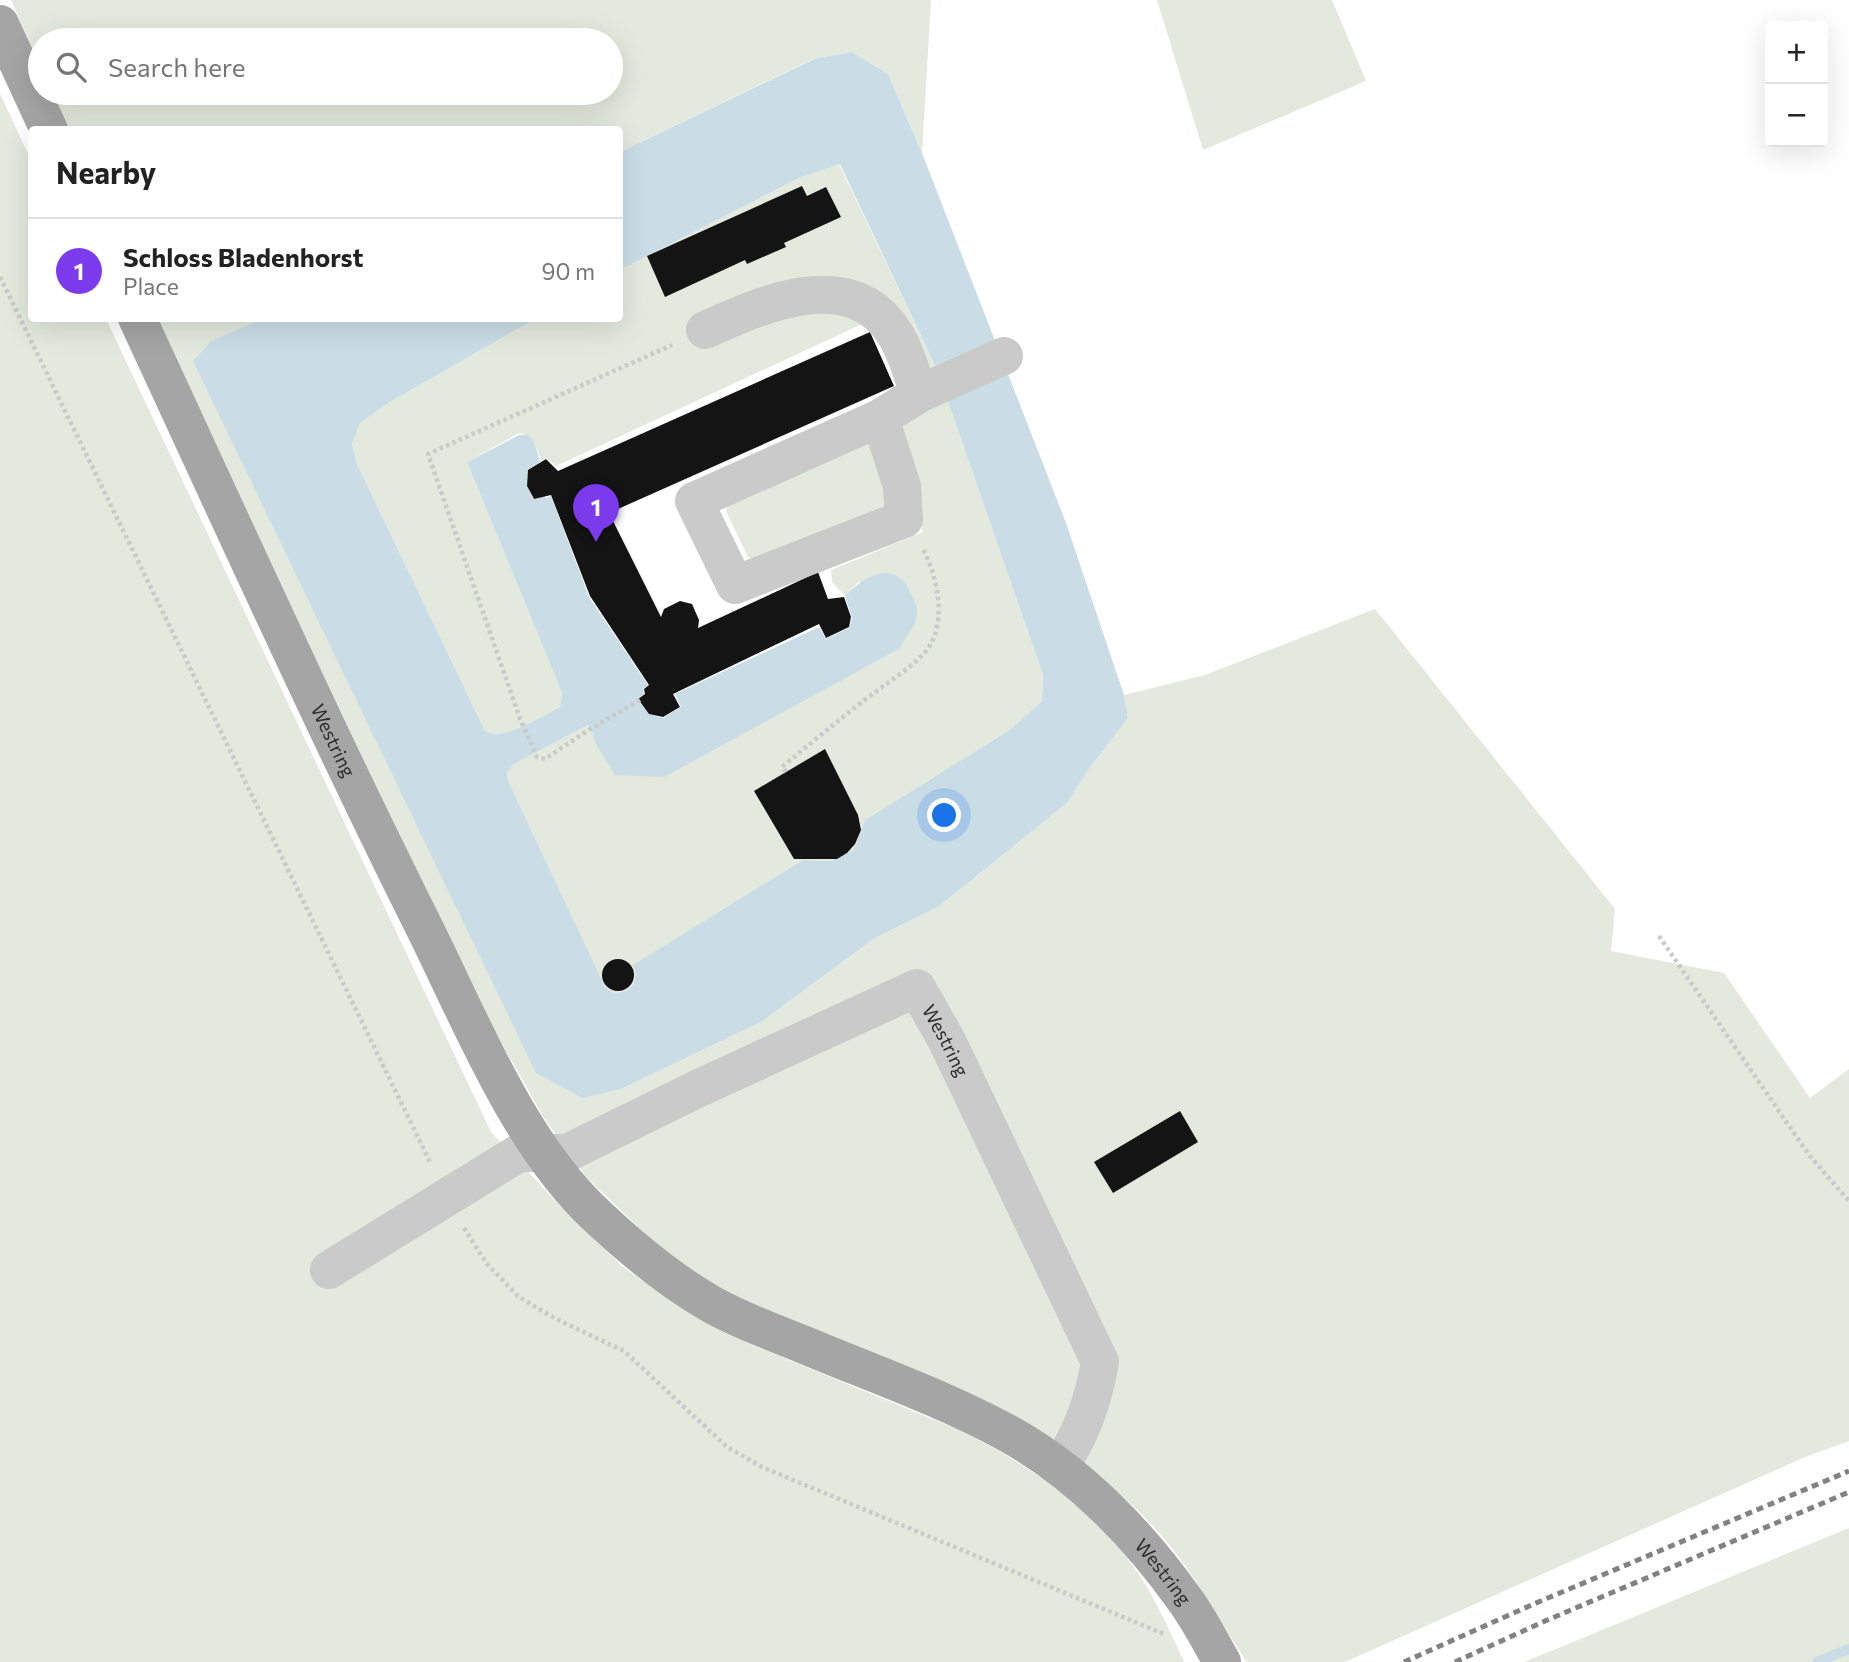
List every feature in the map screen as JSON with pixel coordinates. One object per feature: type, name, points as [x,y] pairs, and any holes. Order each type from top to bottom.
[{"type":"main road","points":[[0,24],[28,85]]},
{"type":"main road","points":[[37,105],[47,126]]},
{"type":"main road","name":"Westring","points":[[139,322],[359,798],[495,1070],[544,1153],[572,1191],[595,1215],[664,1274],[715,1306],[939,1401],[1011,1436],[1059,1467],[1093,1496],[1144,1547],[1187,1602],[1222,1662]]},
{"type":"lane","points":[[705,330],[748,311],[795,297],[832,294],[871,306],[896,334],[930,389]]},
{"type":"lane","points":[[880,418],[902,486],[904,519],[735,585],[694,501],[880,418],[930,389],[1004,356]]},
{"type":"lane","name":"Westring","points":[[544,1153],[567,1153],[697,1089],[917,988],[947,1041],[1100,1362],[1094,1395],[1084,1424],[1059,1467]]},
{"type":"lane","points":[[329,1270],[519,1153],[544,1153]]},
{"type":"path","points":[[0,277],[447,1199],[480,1255],[519,1297],[556,1319],[624,1351],[727,1447],[762,1466],[826,1494],[1170,1636]]},
{"type":"path","points":[[640,701],[545,759],[537,757],[519,716],[428,454],[705,330]]},
{"type":"path","points":[[786,772],[782,767],[906,668],[929,646],[937,624],[939,596],[932,565],[904,519]]},
{"type":"path","points":[[1660,936],[1809,1155],[1849,1201]]},
{"type":"shaded area","points":[[11,0],[931,0],[922,153],[888,74],[852,52],[815,58],[623,151],[623,126],[68,126],[58,105],[623,105],[623,28],[28,28],[28,38]]},
{"type":"shaded area","points":[[1157,0],[1332,0],[1366,81],[1203,150]]},
{"type":"shaded area","points":[[852,52],[888,74],[922,153],[1066,523],[1124,695],[1128,718],[1067,803],[938,907],[875,938],[761,1022],[621,1089],[582,1098],[536,1073],[193,361],[211,341],[254,322],[530,322],[390,402],[360,423],[352,444],[357,464],[485,731],[512,731],[560,707],[562,693],[467,462],[519,435],[528,435],[534,441],[540,462],[528,470],[527,486],[533,499],[551,496],[589,597],[648,685],[643,689],[644,694],[637,699],[649,714],[663,718],[681,707],[675,694],[819,627],[826,639],[849,628],[852,618],[845,596],[870,577],[889,573],[905,583],[915,603],[917,614],[914,625],[899,649],[664,777],[615,775],[594,741],[588,725],[514,764],[507,773],[509,783],[605,987],[614,993],[625,990],[635,981],[633,965],[803,860],[831,861],[854,850],[865,820],[1011,729],[1042,701],[1043,675],[937,370],[840,164],[799,178],[623,268],[623,151],[816,58]]},
{"type":"shaded area","points":[[0,94],[28,154],[28,322],[107,322],[491,1132],[561,1207],[623,1267],[686,1311],[752,1345],[959,1430],[1027,1468],[1049,1484],[1089,1517],[1125,1555],[1150,1593],[1184,1662],[0,1662]]},
{"type":"shaded area","points":[[839,164],[937,370],[1043,675],[1042,701],[1011,729],[865,820],[855,850],[831,861],[803,860],[634,965],[635,976],[632,984],[625,990],[614,993],[605,987],[600,978],[509,783],[507,773],[514,764],[588,725],[594,741],[864,668],[899,649],[859,581],[845,596],[832,582],[831,570],[923,532],[911,505],[761,562],[748,557],[726,511],[730,498],[913,411],[873,319],[556,466],[546,458],[541,461],[532,439],[519,433],[467,462],[562,693],[560,707],[512,731],[485,731],[357,464],[352,444],[360,423],[390,402],[530,322],[623,322],[623,268],[799,178]]},
{"type":"shaded area","points":[[155,322],[254,322],[211,341],[621,1089],[761,1022],[875,938],[938,907],[1067,803],[1128,718],[1124,695],[1205,675],[1375,609],[1615,909],[1611,951],[1724,973],[1810,1098],[1849,1069],[1849,1441],[1805,1457],[1345,1662],[1247,1662],[1196,1582],[1162,1536],[1108,1483],[1048,1436],[740,1298],[697,1275],[654,1242],[587,1178],[544,1118],[484,1012]]},
{"type":"shaded area","points":[[1849,1528],[1849,1662],[1524,1662],[1561,1647]]},
{"type":"building","points":[[802,186],[807,196],[826,187],[841,217],[784,243],[786,247],[747,264],[745,260],[665,297],[647,256]]},
{"type":"building","points":[[870,332],[894,386],[609,513],[661,617],[664,609],[680,601],[692,604],[699,620],[698,628],[818,572],[828,599],[844,597],[851,617],[849,627],[826,638],[819,624],[673,694],[680,707],[663,717],[649,714],[638,699],[645,694],[644,689],[649,685],[590,596],[551,495],[534,499],[527,486],[528,470],[546,459],[558,471]]},
{"type":"building","points":[[825,749],[858,815],[861,830],[855,844],[837,859],[794,859],[754,791]]},
{"type":"building","points":[[618,959],[629,964],[634,975],[629,986],[618,991],[607,986],[602,975],[607,964]]},
{"type":"building","points":[[1180,1111],[1198,1142],[1113,1193],[1094,1162]]},
{"type":"waterway","points":[[1817,1662],[1849,1649]]},
{"type":"railway","points":[[1404,1662],[1536,1603],[1849,1471]]},
{"type":"railway","points":[[1455,1662],[1849,1492]]},
{"type":"place","name":"Schloss Bladenhorst","points":[[596,542]]}]
